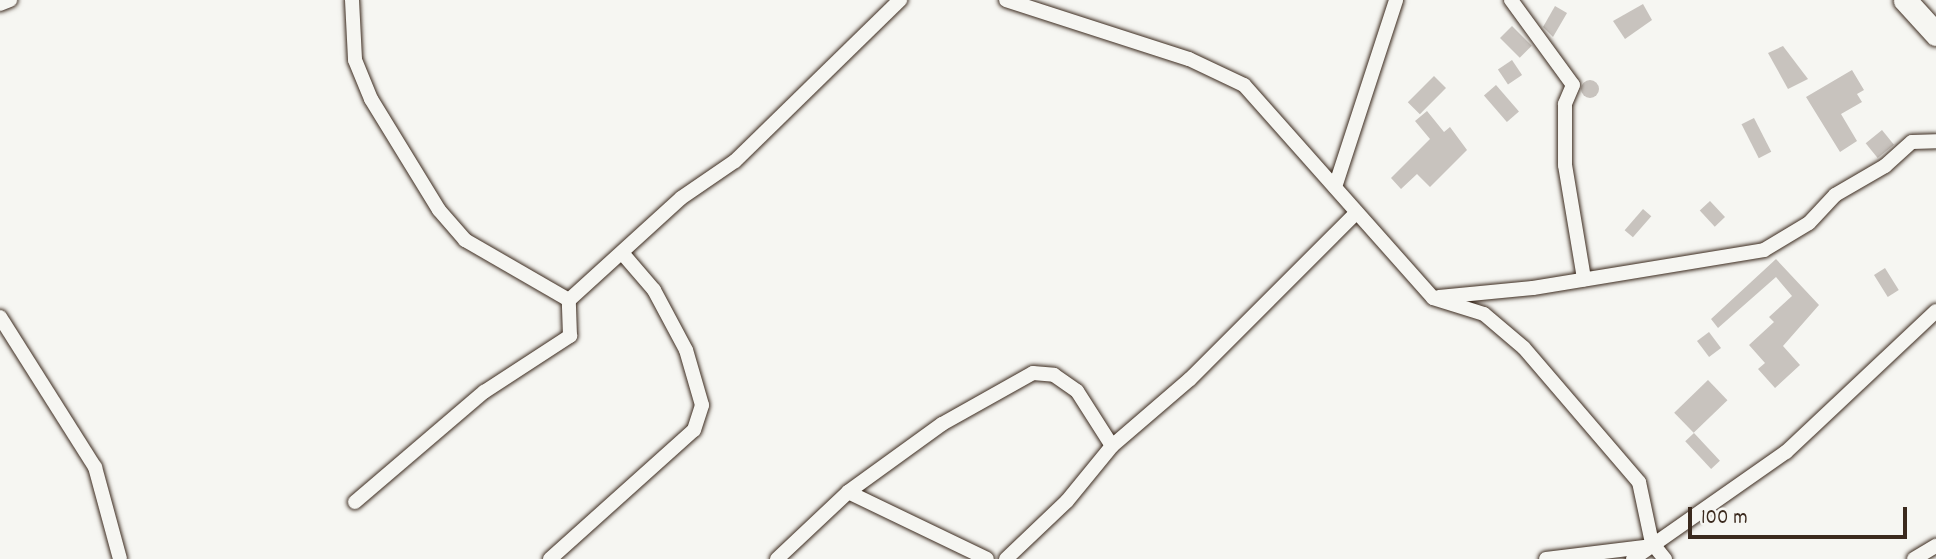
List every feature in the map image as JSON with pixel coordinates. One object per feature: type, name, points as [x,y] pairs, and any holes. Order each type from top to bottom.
[{"type":"main road","points":[[1907,1],[1936,34]]},
{"type":"street","points":[[0,4],[10,0]]},
{"type":"street","points":[[352,0],[355,60],[371,99],[439,210],[465,240],[569,300]]},
{"type":"street","points":[[569,300],[623,254],[681,198],[735,161],[901,0]]},
{"type":"street","points":[[1006,0],[1189,59],[1244,85],[1433,298],[1484,314],[1524,348],[1639,482],[1648,545],[1665,559]]},
{"type":"street","points":[[1335,187],[1396,0]]},
{"type":"street","points":[[1511,0],[1573,85],[1565,104],[1565,165],[1584,279]]},
{"type":"street","points":[[1433,298],[1584,279],[1764,250],[1808,223],[1835,195],[1885,166],[1912,142],[1936,141]]},
{"type":"street","points":[[1006,559],[1067,500],[1112,446],[1190,379],[1356,214]]},
{"type":"street","points":[[550,559],[694,430],[702,405],[686,350],[654,290],[623,254]]},
{"type":"street","points":[[355,502],[484,392],[564,342],[570,335],[569,300]]},
{"type":"street","points":[[1633,559],[1648,545],[1786,452],[1936,311]]},
{"type":"street","points":[[0,317],[94,467],[120,559]]},
{"type":"street","points":[[777,559],[848,492],[942,424],[1033,373],[1054,376],[1077,391],[1112,446]]},
{"type":"street","points":[[848,492],[987,559]]},
{"type":"street","points":[[1546,559],[1648,545]]},
{"type":"street","points":[[1913,559],[1936,546]]},
{"type":"building","points":[[1643,4],[1652,20],[1625,39],[1613,21]]},
{"type":"building","points":[[1555,6],[1567,13],[1553,37],[1543,27]]},
{"type":"building","points":[[1512,26],[1532,46],[1520,58],[1500,38]]},
{"type":"building","points":[[1783,46],[1808,79],[1788,89],[1768,53]]},
{"type":"building","points":[[1512,60],[1522,75],[1508,84],[1498,70]]},
{"type":"building","points":[[1852,70],[1864,90],[1857,94],[1862,102],[1841,114],[1857,141],[1840,152],[1806,97]]},
{"type":"building","points":[[1434,76],[1446,88],[1420,114],[1408,102]]},
{"type":"building","points":[[1590,80],[1596,83],[1599,89],[1596,95],[1590,98],[1584,95],[1581,89],[1584,83]]},
{"type":"building","points":[[1496,85],[1519,111],[1507,122],[1484,95]]},
{"type":"building","points":[[1427,111],[1444,132],[1450,127],[1467,150],[1430,187],[1417,174],[1401,189],[1391,178],[1430,139],[1415,121]]},
{"type":"building","points":[[1754,118],[1771,152],[1759,158],[1742,124]]},
{"type":"building","points":[[1882,130],[1894,145],[1878,158],[1866,143]]},
{"type":"building","points":[[1710,201],[1725,217],[1715,227],[1700,211]]},
{"type":"building","points":[[1643,209],[1651,216],[1633,237],[1625,230]]},
{"type":"building","points":[[1776,259],[1819,305],[1783,346],[1800,365],[1775,388],[1758,369],[1765,363],[1749,345],[1774,322],[1769,317],[1792,296],[1776,277],[1718,328],[1711,319]]},
{"type":"building","points":[[1885,268],[1899,290],[1888,297],[1874,275]]},
{"type":"building","points":[[1709,332],[1721,348],[1709,357],[1697,341]]},
{"type":"building","points":[[1708,380],[1727,400],[1694,433],[1674,413]]},
{"type":"building","points":[[1694,433],[1720,461],[1711,469],[1685,441]]}]
